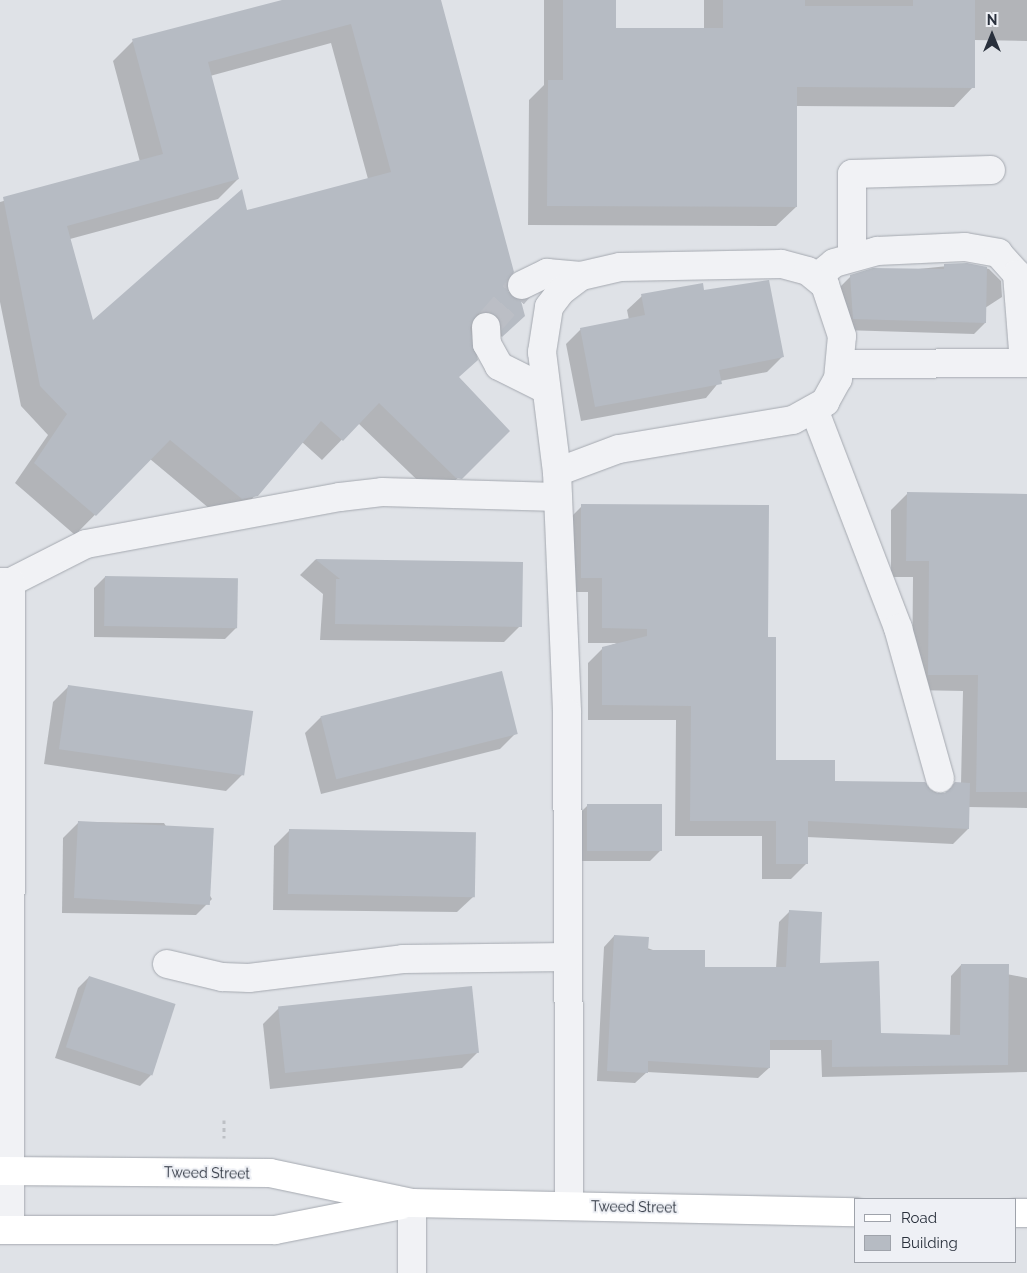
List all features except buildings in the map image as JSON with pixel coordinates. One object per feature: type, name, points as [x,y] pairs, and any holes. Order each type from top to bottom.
[{"type":"main road","name":"Tweed Street","points":[[4,1171],[270,1173],[412,1203],[854,1212]]},
{"type":"main road","name":"Tweed Street","points":[[5,1230],[275,1230],[412,1203]]},
{"type":"street","points":[[852,255],[852,174],[990,170]]},
{"type":"street","points":[[817,277],[852,255],[956,247],[998,253],[1017,274],[1026,363],[842,364]]},
{"type":"street","points":[[5,1230],[5,582],[86,544],[340,497],[382,492],[558,484],[619,449],[764,426],[814,409],[833,392],[842,364],[839,318],[817,277],[798,266],[781,264],[620,267],[581,276],[547,273],[522,285]]},
{"type":"street","points":[[570,1205],[566,714],[558,484],[542,352],[549,307],[561,291],[581,276]]},
{"type":"street","points":[[486,327],[487,344],[500,366],[546,389]]},
{"type":"street","points":[[814,409],[898,628],[940,778]]},
{"type":"street","points":[[166,964],[222,977],[249,978],[403,959],[568,957]]},
{"type":"street","points":[[412,1203],[412,1273]]},
{"type":"path","points":[[224,1120],[224,1139]]},
{"type":"tunnel","points":[[486,327],[522,285]]}]
